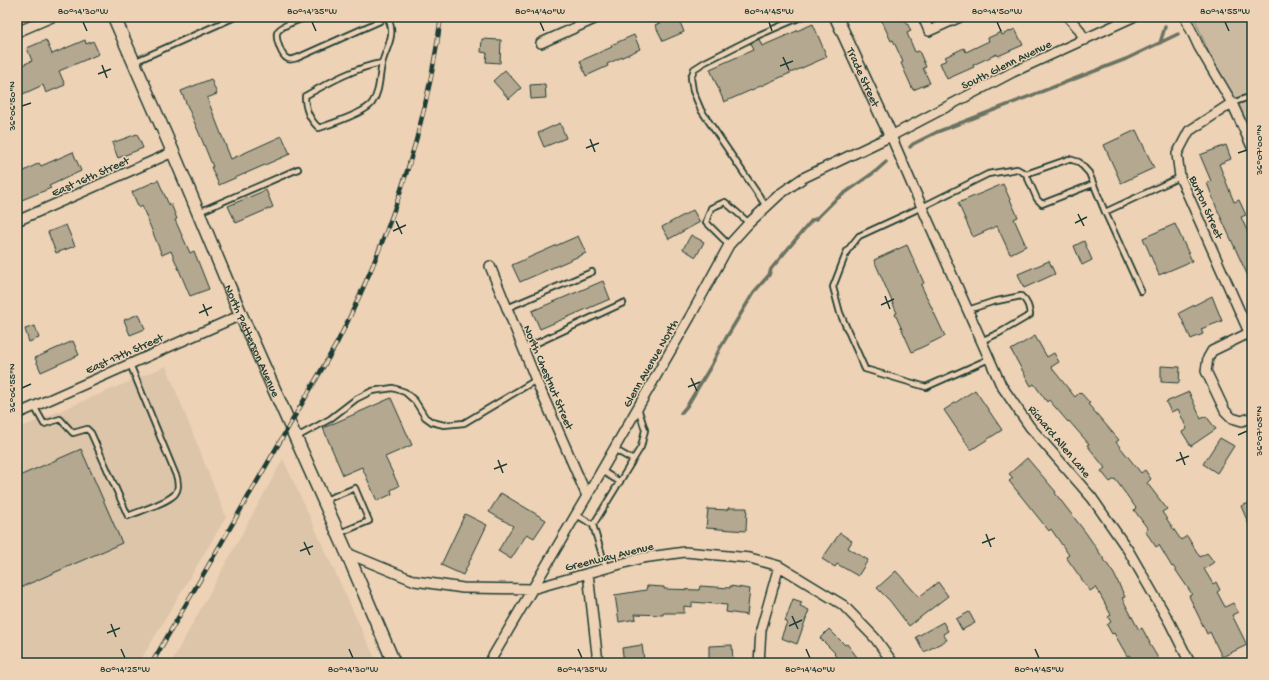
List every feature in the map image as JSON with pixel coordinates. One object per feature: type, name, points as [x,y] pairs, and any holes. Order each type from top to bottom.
[{"type":"main road","name":"North Patterson Avenue","points":[[114,17],[173,152],[241,315],[394,663]]},
{"type":"main road","name":"Trade Street","points":[[836,17],[892,136]]},
{"type":"street","points":[[17,32],[52,17]]},
{"type":"street","points":[[541,43],[599,17]]},
{"type":"street","points":[[923,17],[929,31],[960,17]]},
{"type":"street","points":[[1068,17],[1078,28],[1085,40]]},
{"type":"street","name":"South Glenn Avenue","points":[[892,136],[1013,72],[1133,17]]},
{"type":"street","points":[[1185,17],[1199,47],[1249,134],[1252,148]]},
{"type":"street","name":"Burton Street","points":[[1232,103],[1189,132],[1177,154],[1180,177],[1251,336]]},
{"type":"street","name":"Glenn Avenue North","points":[[489,663],[577,515],[729,245],[766,206],[803,178],[892,136]]},
{"type":"street","name":"Richard Allen Lane","points":[[892,136],[1001,385],[1030,427],[1092,498],[1128,550],[1170,623],[1190,663]]},
{"type":"street","name":"East 16th Street","points":[[17,221],[173,152]]},
{"type":"street","name":"North Chestnut Street","points":[[490,266],[536,380],[587,496]]},
{"type":"street","name":"East 17th Street","points":[[17,414],[241,315]]},
{"type":"street","points":[[1251,336],[1212,350],[1208,358],[1206,371],[1225,411],[1232,418],[1242,421],[1252,417]]},
{"type":"street","name":"Greenway Avenue","points":[[346,553],[415,581],[463,588],[532,589],[642,558],[685,552],[750,558],[779,566],[843,605],[875,638],[893,663]]},
{"type":"street","points":[[759,663],[761,630],[779,566]]},
{"type":"street","points":[[588,573],[598,663]]},
{"type":"lane","points":[[134,62],[235,17]]},
{"type":"lane","points":[[306,17],[281,28],[276,33],[276,39],[285,58],[290,60],[297,58],[380,21],[382,17]]},
{"type":"lane","points":[[382,63],[368,65],[357,69],[305,96],[305,104],[314,123],[320,128],[330,125],[364,110],[372,103],[378,89],[382,63],[391,34],[390,22],[387,17]]},
{"type":"lane","points":[[766,206],[701,110],[693,91],[691,78],[694,69],[705,62],[759,35],[801,17]]},
{"type":"lane","points":[[1232,103],[1252,96]]},
{"type":"lane","points":[[1026,174],[1069,159],[1079,162],[1089,173],[1141,291]]},
{"type":"lane","points":[[198,212],[298,168]]},
{"type":"lane","points":[[990,359],[926,387],[865,369],[840,313],[833,287],[847,251],[859,236],[988,174],[1017,169],[1026,174],[1037,199],[1042,204],[1093,184]]},
{"type":"lane","points":[[1105,212],[1180,177]]},
{"type":"lane","points":[[729,245],[706,222],[711,208],[725,202],[749,223]]},
{"type":"lane","points":[[507,308],[592,272]]},
{"type":"lane","points":[[968,310],[992,302],[1021,296],[1029,307],[1030,315],[999,333],[981,341]]},
{"type":"lane","points":[[524,349],[623,304]]},
{"type":"lane","points":[[34,406],[44,424],[60,419],[73,433],[87,429],[91,433],[128,516],[168,499],[176,493],[179,486],[178,478],[130,364]]},
{"type":"lane","points":[[295,437],[330,419],[356,399],[372,391],[393,388],[405,392],[415,401],[425,417],[432,422],[444,425],[464,423],[536,380]]},
{"type":"lane","points":[[593,525],[641,447],[645,430],[638,408]]},
{"type":"lane","points":[[614,449],[633,460]]},
{"type":"lane","points":[[602,471],[620,482]]},
{"type":"lane","points":[[324,501],[355,488],[369,521],[338,534]]},
{"type":"lane","points":[[577,515],[593,525],[606,568]]},
{"type":"shaded area","points":[[1194,17],[1252,17],[1252,158]]},
{"type":"shaded area","points":[[166,366],[226,517],[139,663],[17,663],[17,429]]},
{"type":"shaded area","points":[[283,459],[377,663],[171,663]]},
{"type":"building","points":[[674,17],[678,17],[684,32],[663,41],[655,25]]},
{"type":"building","points":[[880,17],[900,17],[902,21],[905,19],[911,31],[907,33],[915,52],[919,51],[926,67],[923,68],[930,83],[913,90],[901,63],[903,62]]},
{"type":"building","points":[[813,24],[827,57],[724,102],[710,69],[753,50],[750,44],[759,39],[762,46]]},
{"type":"building","points":[[1015,29],[1023,45],[998,56],[997,54],[973,65],[974,67],[947,79],[940,63],[947,60],[945,57],[964,48],[966,52],[989,41],[988,38],[1001,32],[1002,35]]},
{"type":"building","points":[[634,35],[640,49],[607,64],[608,66],[586,76],[580,61],[612,47],[611,45]]},
{"type":"building","points":[[482,39],[501,40],[500,63],[486,62],[487,53],[481,52]]},
{"type":"building","points":[[46,40],[52,54],[85,40],[86,44],[93,41],[99,54],[59,71],[65,85],[46,93],[43,85],[23,94],[17,81],[17,67],[32,61],[27,48]]},
{"type":"building","points":[[505,70],[521,88],[509,99],[493,81]]},
{"type":"building","points":[[211,79],[217,94],[207,98],[231,159],[282,136],[290,154],[219,185],[181,91]]},
{"type":"building","points":[[545,84],[546,98],[531,99],[530,85]]},
{"type":"building","points":[[560,123],[566,138],[544,147],[538,133]]},
{"type":"building","points":[[1136,130],[1154,168],[1121,183],[1104,145]]},
{"type":"building","points":[[137,134],[143,148],[118,158],[112,143]]},
{"type":"building","points":[[1226,145],[1231,159],[1219,164],[1234,202],[1239,200],[1246,215],[1241,217],[1252,242],[1252,285],[1217,209],[1207,183],[1211,181],[1200,155]]},
{"type":"building","points":[[73,152],[81,171],[49,186],[51,188],[17,202],[17,175],[39,163],[41,166]]},
{"type":"building","points":[[158,180],[169,205],[171,204],[177,219],[175,220],[190,253],[194,251],[209,289],[190,296],[171,251],[162,255],[142,206],[139,208],[132,192]]},
{"type":"building","points":[[1003,184],[1018,217],[1014,219],[1026,246],[1010,254],[997,226],[973,237],[958,203]]},
{"type":"building","points":[[266,190],[273,207],[236,223],[228,206]]},
{"type":"building","points":[[693,210],[700,222],[669,239],[662,227]]},
{"type":"building","points":[[1175,224],[1192,261],[1159,275],[1143,238]]},
{"type":"building","points":[[66,225],[75,246],[56,253],[48,232]]},
{"type":"building","points":[[691,235],[704,242],[696,257],[683,249]]},
{"type":"building","points":[[578,236],[586,253],[520,282],[512,265]]},
{"type":"building","points":[[1084,241],[1092,260],[1082,265],[1074,246]]},
{"type":"building","points":[[907,245],[924,283],[921,285],[945,336],[912,352],[895,314],[897,313],[874,260]]},
{"type":"building","points":[[1049,261],[1055,274],[1024,288],[1018,274]]},
{"type":"building","points":[[603,281],[610,299],[540,329],[532,311]]},
{"type":"building","points":[[1212,296],[1222,321],[1201,329],[1203,334],[1191,339],[1179,313]]},
{"type":"building","points":[[139,314],[145,329],[130,335],[124,320]]},
{"type":"building","points":[[35,326],[39,338],[29,342],[25,329]]},
{"type":"building","points":[[1035,336],[1047,357],[1054,353],[1059,362],[1051,367],[1075,397],[1080,392],[1090,403],[1088,404],[1119,440],[1116,442],[1141,473],[1145,470],[1151,479],[1147,483],[1167,509],[1162,512],[1181,540],[1187,536],[1200,557],[1207,553],[1214,562],[1204,569],[1213,584],[1216,582],[1220,590],[1217,592],[1225,607],[1233,603],[1238,612],[1232,615],[1247,645],[1222,657],[1210,632],[1207,634],[1189,596],[1192,594],[1173,566],[1172,567],[1159,545],[1156,547],[1145,531],[1148,529],[1134,510],[1136,508],[1115,479],[1110,482],[1101,471],[1105,468],[1087,445],[1089,444],[1049,400],[1047,402],[1034,384],[1031,386],[1011,350]]},
{"type":"building","points":[[73,341],[79,355],[41,372],[35,358]]},
{"type":"building","points":[[1161,366],[1180,367],[1179,383],[1161,382]]},
{"type":"building","points":[[975,390],[1002,430],[971,450],[944,410]]},
{"type":"building","points":[[1189,392],[1201,419],[1206,416],[1216,429],[1191,446],[1182,432],[1187,429],[1178,409],[1171,412],[1166,402]]},
{"type":"building","points":[[391,398],[412,445],[385,457],[399,486],[391,490],[392,494],[377,501],[362,467],[343,475],[323,428]]},
{"type":"building","points":[[1220,438],[1234,446],[1217,473],[1203,464]]},
{"type":"building","points":[[81,449],[122,543],[17,589],[17,477]]},
{"type":"building","points":[[1027,458],[1056,492],[1055,493],[1086,533],[1114,574],[1125,597],[1122,598],[1139,630],[1142,628],[1161,663],[1134,663],[1129,655],[1127,656],[1114,633],[1112,634],[1107,625],[1111,622],[1108,617],[1111,615],[1096,587],[1090,591],[1066,557],[1069,555],[1051,529],[1049,531],[1009,481],[1013,478],[1009,474]]},
{"type":"building","points":[[501,493],[546,520],[534,538],[527,534],[511,559],[498,551],[513,526],[489,512]]},
{"type":"building","points":[[1252,502],[1252,532],[1241,506]]},
{"type":"building","points":[[728,508],[747,508],[746,531],[706,528],[708,509],[728,510]]},
{"type":"building","points":[[465,514],[487,525],[463,575],[441,565]]},
{"type":"building","points":[[840,533],[852,541],[848,548],[868,560],[858,576],[837,564],[835,567],[822,559]]},
{"type":"building","points":[[896,571],[919,597],[938,582],[948,596],[909,626],[890,601],[877,588]]},
{"type":"building","points":[[647,586],[664,587],[664,589],[699,590],[700,586],[730,588],[730,586],[750,589],[747,615],[726,612],[727,605],[692,602],[692,607],[684,606],[684,613],[663,613],[663,615],[635,614],[636,619],[619,622],[615,595],[646,590]]},
{"type":"building","points":[[793,599],[802,602],[800,606],[809,610],[797,644],[781,638]]},
{"type":"building","points":[[969,612],[975,623],[962,630],[956,619]]},
{"type":"building","points":[[943,622],[948,631],[943,634],[947,640],[924,652],[916,637]]},
{"type":"building","points":[[829,629],[845,645],[847,644],[857,657],[850,663],[841,663],[834,654],[835,653],[820,638]]},
{"type":"building","points":[[642,645],[644,660],[624,663],[622,648]]},
{"type":"building","points":[[732,645],[733,662],[709,663],[709,646]]},
{"type":"waterway","points":[[1160,43],[1165,27]]},
{"type":"waterway","points":[[910,147],[937,132],[1126,59],[1178,34]]},
{"type":"waterway","points":[[681,413],[687,406],[754,292],[769,275],[771,269],[812,220],[816,219],[835,200],[876,171],[886,162]]},
{"type":"railway","points":[[152,663],[337,343],[356,304],[389,225],[415,144],[426,102],[441,17]]}]
